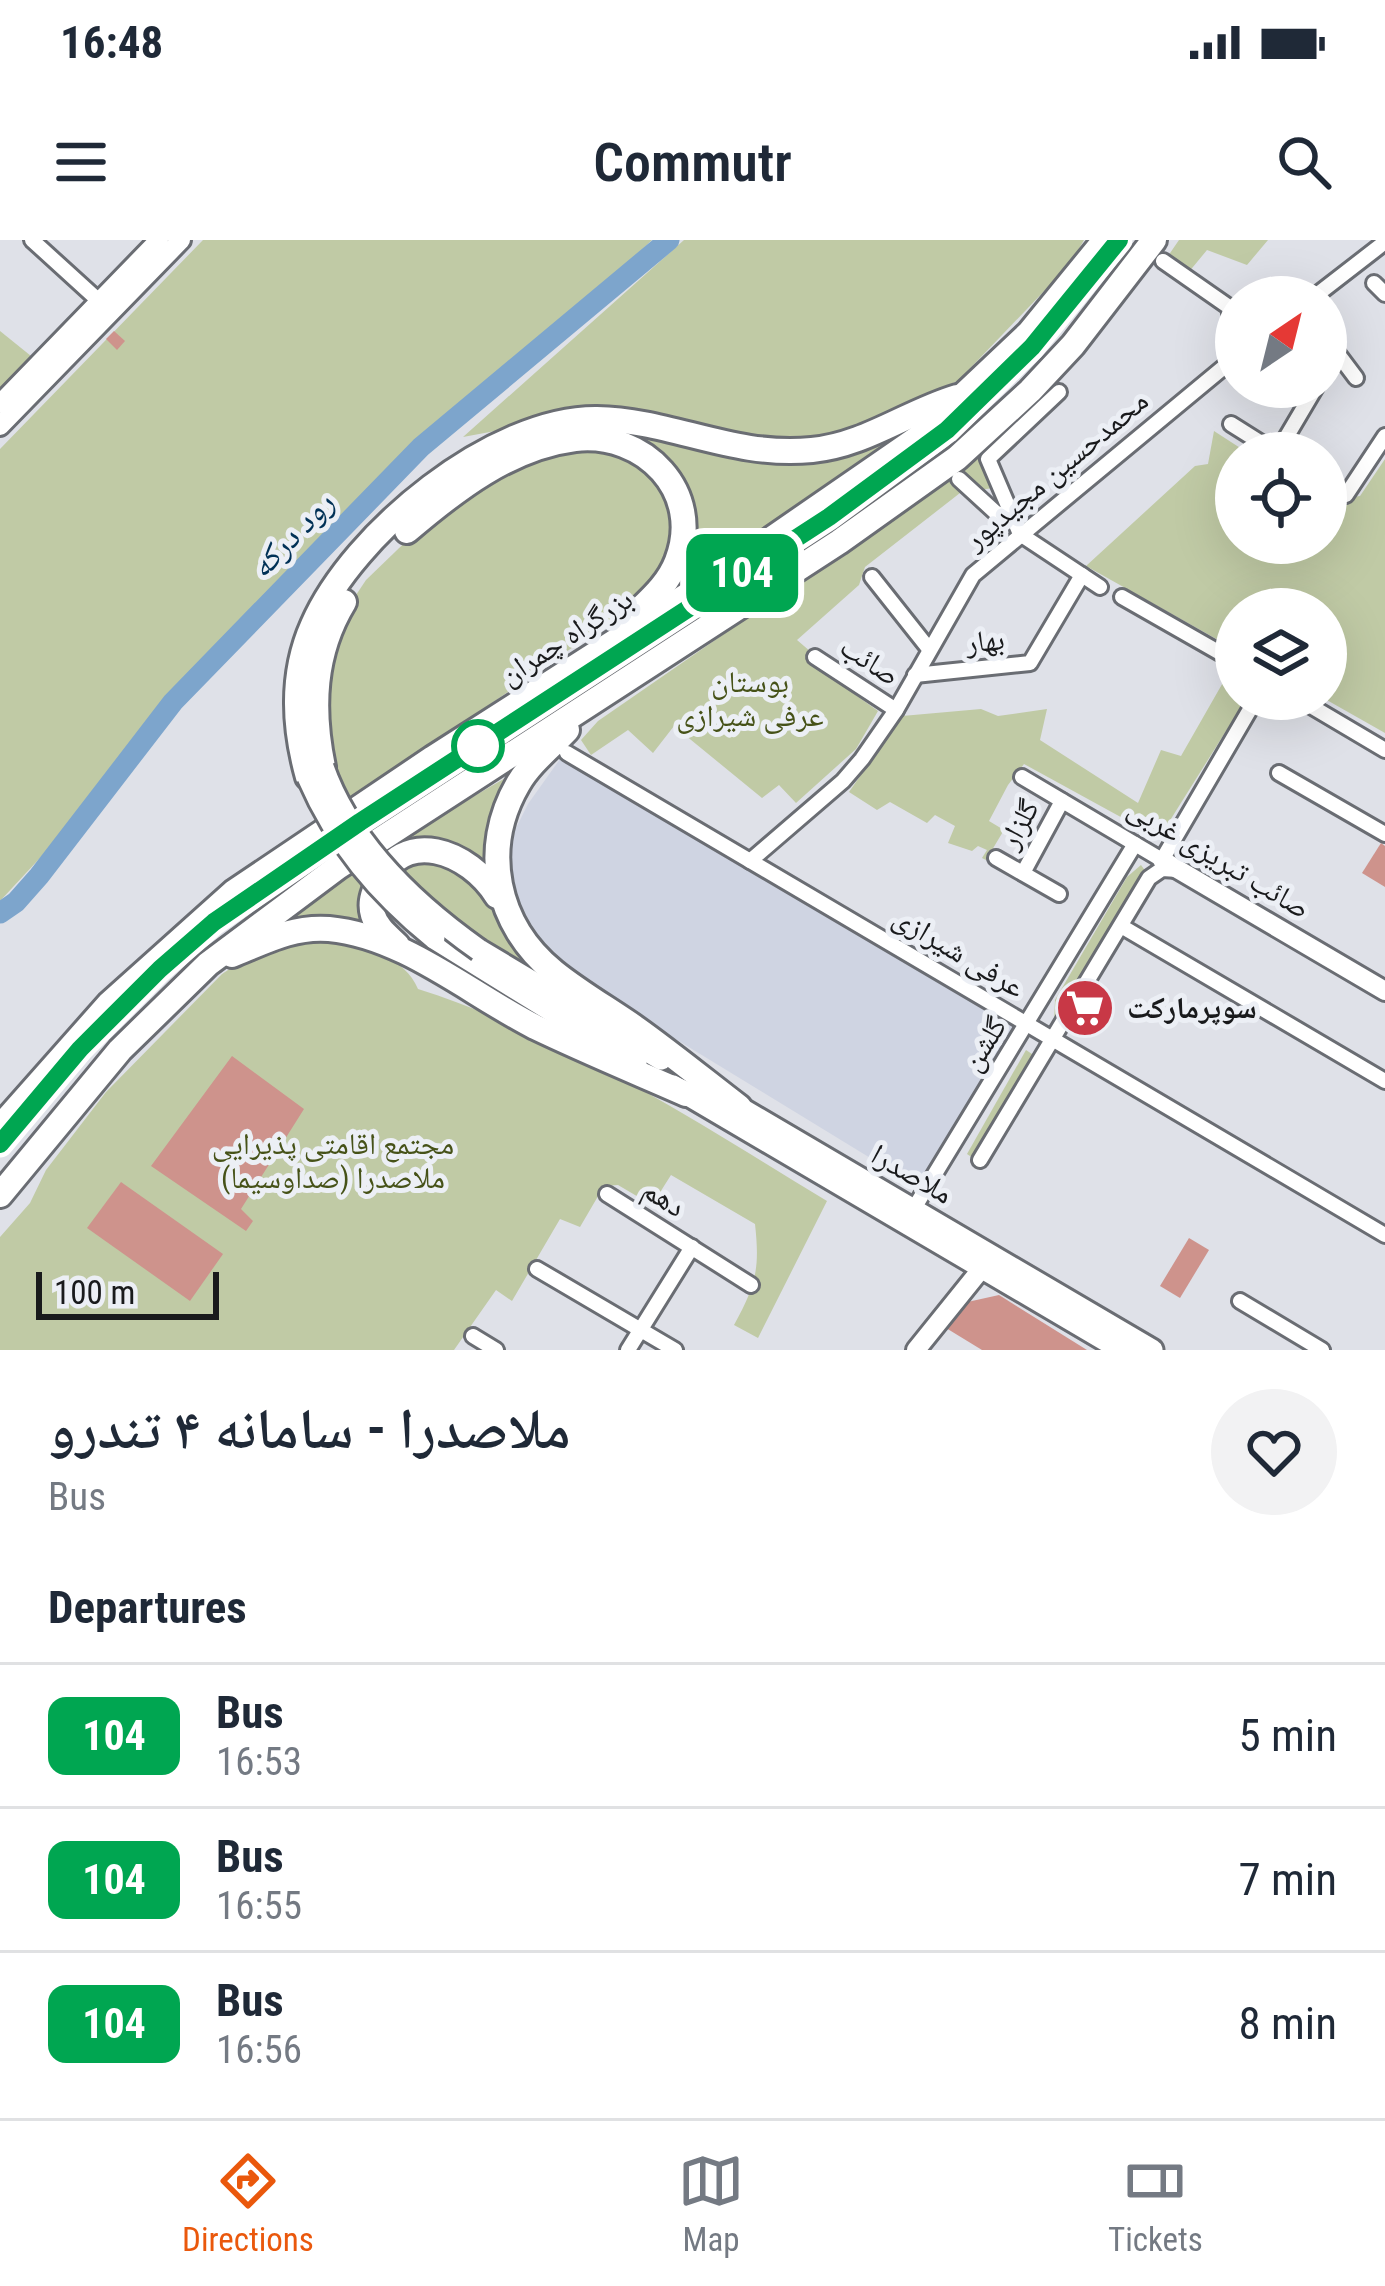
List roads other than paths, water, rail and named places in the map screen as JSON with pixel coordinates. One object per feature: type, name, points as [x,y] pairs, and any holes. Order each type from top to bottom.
[{"type":"highway","name":"بزرگراه چمران","points":[[0,1127],[138,976],[234,892],[725,571],[918,438],[1029,333],[1105,240]]},
{"type":"highway","points":[[0,1196],[120,1050],[208,964],[338,867],[839,542],[957,458],[1030,391],[1159,251]]},
{"type":"highway","points":[[316,772],[300,749],[297,702],[304,653],[325,601],[387,526],[479,456],[543,427],[595,419],[739,448],[820,449],[855,442],[970,392]]},
{"type":"highway","points":[[316,772],[319,667],[332,623],[357,583],[408,530],[464,485],[507,460],[554,443],[603,438],[642,451],[667,475],[683,512],[683,542],[672,574],[604,648]]},
{"type":"highway","points":[[502,903],[497,851],[508,804],[527,771],[602,695]]},
{"type":"highway","points":[[409,956],[376,923],[371,910],[380,879],[407,855],[436,850],[466,861],[487,879],[526,944],[554,971],[739,1107]]},
{"type":"highway","points":[[208,964],[286,932],[347,932],[409,956],[534,1026],[686,1094]]},
{"type":"main road","points":[[0,404],[159,240]]},
{"type":"main road","points":[[0,426],[181,240]]},
{"type":"main road","points":[[316,772],[330,824],[367,877],[434,938],[638,1055]]},
{"type":"main road","points":[[316,772],[367,848],[420,904],[479,950],[638,1055]]},
{"type":"main road","name":"صائب تبریزی غربی","points":[[1171,865],[1385,991]]},
{"type":"main road","name":"ملاصدرا","points":[[638,1055],[739,1107],[1152,1350]]},
{"type":"main road","name":"ملاصدرا","points":[[638,1055],[686,1094],[1122,1350]]},
{"type":"main road","points":[[916,1350],[982,1268]]},
{"type":"street","points":[[32,240],[99,301]]},
{"type":"street","points":[[1339,276],[1376,244]]},
{"type":"street","points":[[1159,251],[1215,296]]},
{"type":"street","points":[[1347,366],[1356,378]]},
{"type":"street","name":"محمدحسین مجیدپور","points":[[750,861],[843,781],[896,710],[967,582],[1016,527],[1215,372]]},
{"type":"street","points":[[1016,527],[988,458],[1059,392]]},
{"type":"street","points":[[1231,424],[1244,432]]},
{"type":"street","points":[[1347,493],[1385,436]]},
{"type":"street","points":[[959,478],[994,512],[1100,587]]},
{"type":"street","name":"بهار","points":[[915,675],[1030,663],[1082,575]]},
{"type":"street","points":[[872,577],[929,649]]},
{"type":"street","points":[[1122,597],[1215,650]]},
{"type":"street","name":"صائب","points":[[815,657],[896,710]]},
{"type":"street","points":[[1171,865],[1245,720]]},
{"type":"street","points":[[1335,720],[1385,750]]},
{"type":"street","name":"عرفی شیرازی","points":[[567,753],[1385,1235]]},
{"type":"street","points":[[1280,773],[1385,834]]},
{"type":"street","name":"صائب تبریزی غربی","points":[[1022,777],[1171,865]]},
{"type":"street","name":"گلزار","points":[[1023,872],[1062,801]]},
{"type":"street","name":"گلشن","points":[[913,1210],[1135,844]]},
{"type":"street","name":"گلزار","points":[[996,858],[1059,894]]},
{"type":"street","name":"گلشن","points":[[980,1160],[1155,872],[1171,865]]},
{"type":"street","points":[[1121,926],[1385,1081]]},
{"type":"street","name":"دهم","points":[[607,1194],[751,1285]]},
{"type":"street","points":[[628,1350],[692,1247]]},
{"type":"street","points":[[537,1269],[675,1350]]},
{"type":"street","points":[[1240,1301],[1322,1350]]},
{"type":"street","points":[[473,1336],[496,1350]]},
{"type":"waterway","name":"رود درکه","points":[[0,913],[39,876],[173,702],[421,447],[669,240]]},
{"type":"place","name":"سوپرمارکت","points":[[1085,1008]]},
{"type":"park label","name":"بوستان عرفی شیرازی","points":[[750,699]]},
{"type":"park label","name":"مجتمع اقامتی پذیرایی ملاصدرا (صداوسیما)","points":[[333,1161]]}]
